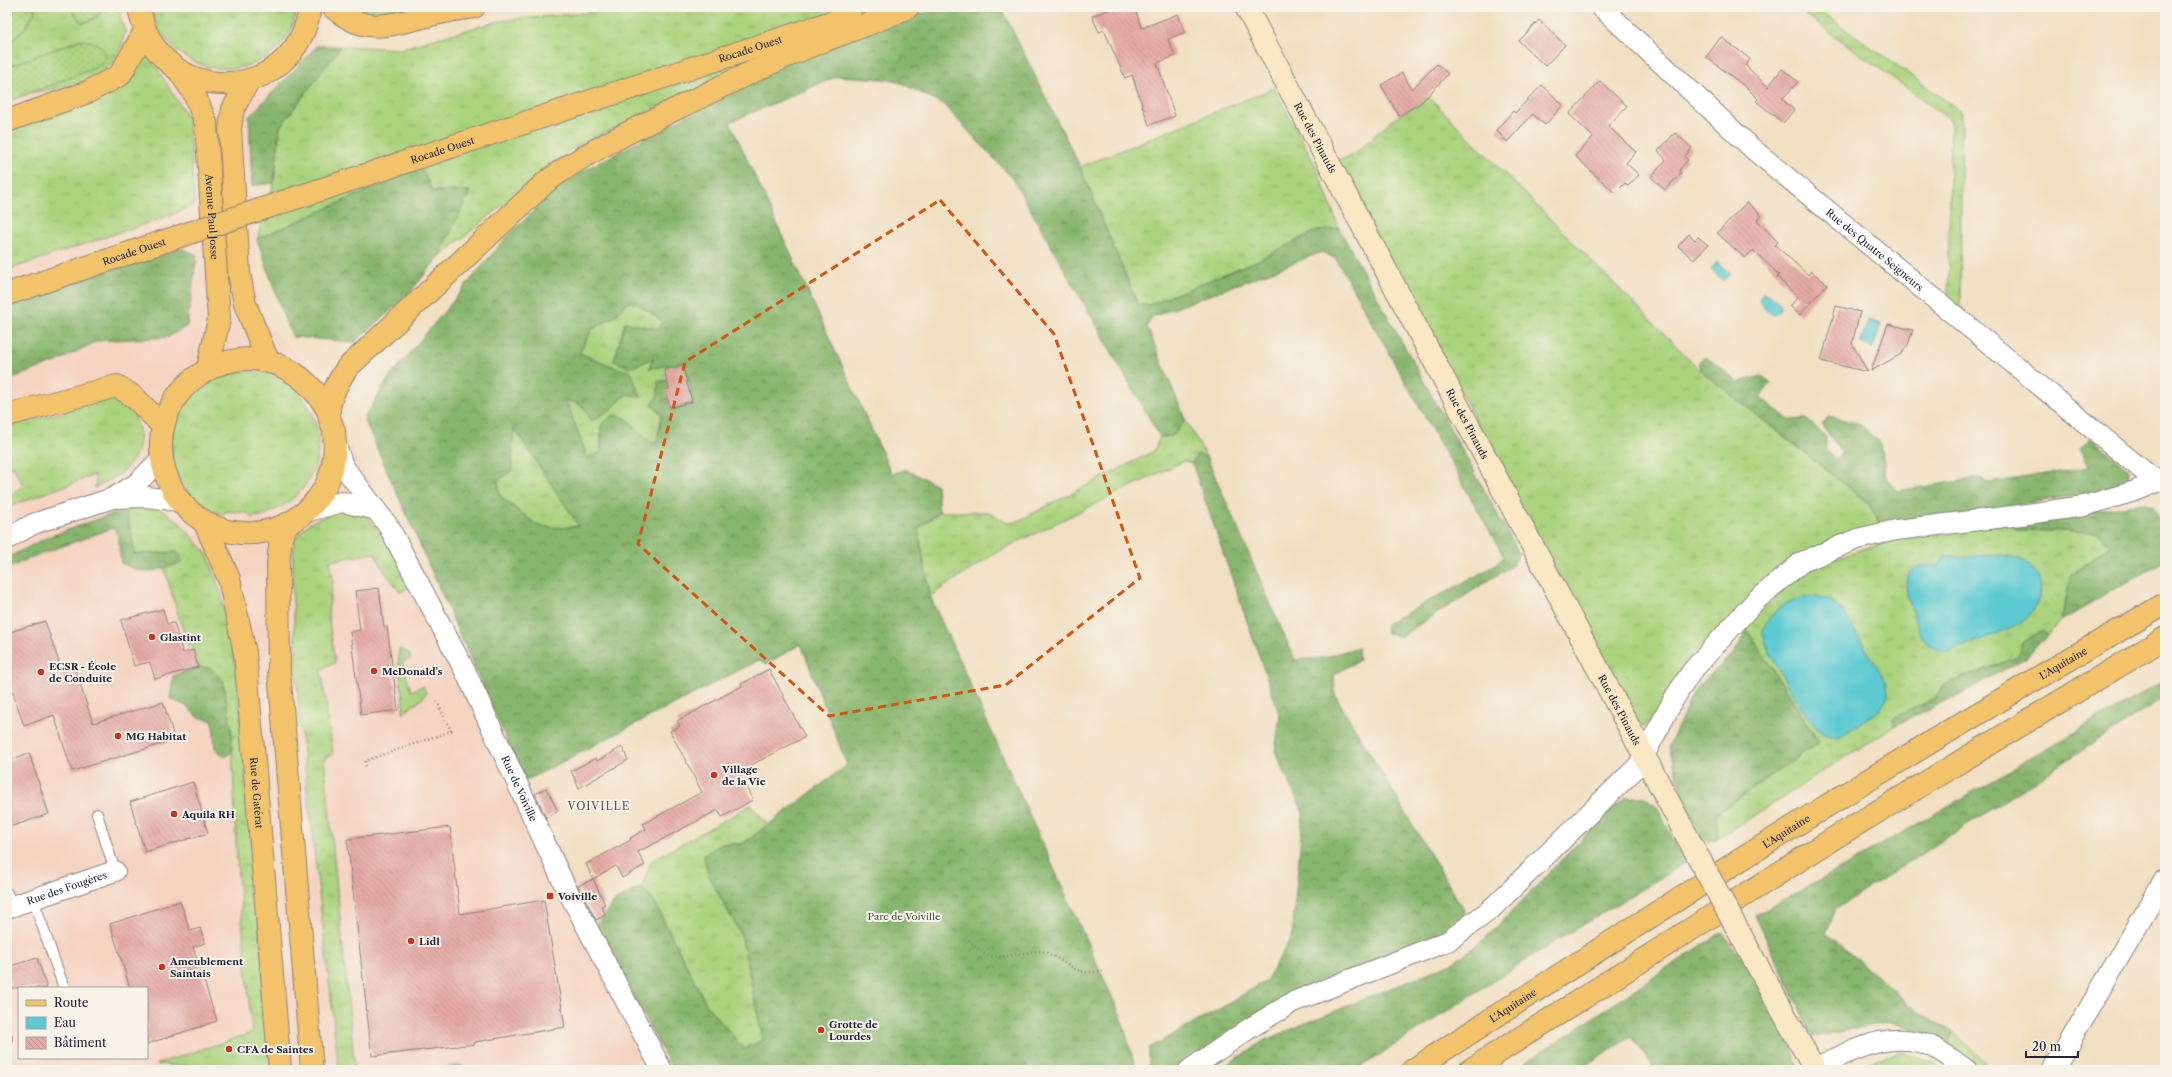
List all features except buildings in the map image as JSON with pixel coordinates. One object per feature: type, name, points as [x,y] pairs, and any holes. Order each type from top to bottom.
[{"type":"main road","points":[[139,7],[145,31],[159,54],[179,71],[206,82],[220,84],[249,80],[275,67],[292,51],[304,31],[310,7]]},
{"type":"main road","points":[[333,7],[349,20],[361,25],[377,27],[442,12],[474,7]]},
{"type":"main road","name":"Rocade Ouest","points":[[7,294],[276,204],[878,7]]},
{"type":"main road","points":[[328,412],[336,385],[347,368],[362,352],[547,181],[570,164],[599,147],[738,79],[806,48],[908,7]]},
{"type":"main road","points":[[7,121],[88,92],[120,75],[145,31]]},
{"type":"main road","name":"Avenue Paul Josse","points":[[179,71],[194,93],[206,123],[219,319],[208,368]]},
{"type":"main road","points":[[249,80],[233,109],[230,129],[239,273],[245,304],[268,361]]},
{"type":"main road","points":[[248,359],[268,361],[288,368],[304,380],[318,394],[328,412],[335,440],[334,460],[329,480],[319,498],[306,512],[287,525],[266,532],[245,534],[224,531],[205,522],[179,501],[168,481],[161,459],[163,426],[172,402],[184,388],[208,368],[228,361],[248,359]]},
{"type":"main road","points":[[7,415],[117,386],[134,397],[163,426]]},
{"type":"main road","name":"Rue de Gatérat","points":[[205,522],[229,579],[245,653],[280,1070]]},
{"type":"main road","points":[[287,525],[281,537],[278,564],[279,670],[313,1064]]},
{"type":"main road","name":"L'Aquitaine","points":[[1413,1070],[1830,802],[2000,699],[2165,604]]},
{"type":"main road","points":[[1470,1070],[1839,835],[2165,638]]},
{"type":"street","name":"Rue des Pinauds","points":[[1246,7],[1689,840],[1814,1069]]},
{"type":"street","name":"Rue des Quatre Seigneurs","points":[[1601,7],[1754,150],[2162,483]]},
{"type":"street","name":"Rue de Voiville","points":[[335,440],[343,466],[373,509],[389,527],[466,673],[564,884],[662,1070]]},
{"type":"street","points":[[7,539],[33,524],[113,498],[136,484],[161,459]]},
{"type":"street","points":[[1189,1070],[1250,1028],[1293,1002],[1448,941],[1490,910],[1639,765],[1675,697],[1692,671],[1756,600],[1802,562],[1857,539],[1896,530],[2084,506],[2162,483]]},
{"type":"street","points":[[113,498],[147,497],[179,501]]},
{"type":"street","points":[[306,512],[342,502],[373,509]]},
{"type":"street","name":"Rue des Fougères","points":[[9,902],[33,899],[115,871]]},
{"type":"street","points":[[2053,1070],[2165,879]]},
{"type":"street","points":[[1814,1069],[1860,1048],[1880,1041],[1904,1039],[1932,1047],[1967,1070]]},
{"type":"lane","name":"Rue des Fougères","points":[[97,814],[115,871]]},
{"type":"lane","points":[[33,899],[64,987]]},
{"type":"path","points":[[366,766],[365,761],[451,731],[437,702]]},
{"type":"path","points":[[969,940],[977,950],[991,957],[1005,958],[1038,951],[1052,954],[1071,967],[1086,972],[1103,971]]},
{"type":"highlighted area","points":[[940,200],[1054,334],[1140,578],[1006,685],[829,716],[638,544],[685,362]]},
{"type":"shaded area","points":[[7,7],[323,7],[317,46],[249,117],[259,317],[333,390],[342,415],[346,437],[362,470],[507,743],[554,843],[662,1050],[611,1070],[7,1070]]},
{"type":"green space","points":[[16,7],[34,7],[35,12],[22,32],[7,46],[7,19]]},
{"type":"green space","points":[[34,7],[69,7],[82,23],[92,20],[102,12],[102,7],[118,7],[125,32],[119,55],[102,73],[81,84],[30,93],[95,68],[80,40],[7,67],[7,46],[22,32],[35,12]]},
{"type":"green space","points":[[69,7],[104,7],[104,10],[92,20],[82,23]]},
{"type":"green space","points":[[152,7],[297,7],[291,29],[280,46],[264,59],[246,66],[226,69],[205,66],[186,57],[169,43],[155,21]]},
{"type":"green space","points":[[351,7],[413,7],[377,16]]},
{"type":"green space","points":[[645,7],[871,7],[712,80],[569,151],[438,258],[470,191],[432,191],[421,167],[257,239],[274,183],[280,127],[341,46],[399,49],[499,21]]},
{"type":"green space","name":"Parc de Voiville","points":[[942,7],[1001,7],[1080,167],[1138,305],[1149,305],[1261,259],[1314,232],[1339,228],[1519,553],[1513,565],[1400,637],[1387,633],[1386,624],[1494,566],[1504,557],[1336,259],[1322,252],[1152,317],[1147,327],[1185,419],[1173,436],[1160,437],[1013,179],[943,104],[895,80],[838,76],[730,122],[892,474],[905,469],[937,485],[939,512],[918,529],[930,596],[1122,1019],[1136,1070],[673,1070],[595,925],[616,900],[642,887],[655,903],[707,1006],[744,1049],[763,1040],[741,934],[708,875],[704,855],[722,844],[743,844],[847,765],[801,644],[766,664],[759,660],[525,781],[364,419],[389,378],[503,241],[562,182],[817,47]],"holes":[[[627,302],[637,303],[662,321],[658,329],[625,322],[614,361],[630,368],[654,358],[649,368],[685,364],[694,403],[671,409],[667,400],[674,385],[667,380],[658,381],[658,395],[652,404],[662,416],[657,443],[650,442],[626,418],[613,415],[601,425],[601,452],[588,459],[566,401],[581,404],[592,421],[611,409],[626,394],[641,397],[631,372],[601,363],[579,353],[592,329],[614,317]],[[514,428],[579,526],[558,528],[538,526],[500,497],[498,481],[511,471]]]},
{"type":"green space","points":[[1795,7],[1815,7],[1962,112],[1960,311],[1948,301],[1951,120]]},
{"type":"green space","points":[[80,40],[89,41],[100,46],[107,57],[95,68],[7,102],[7,67]]},
{"type":"green space","points":[[317,46],[341,46],[280,127],[274,183],[252,186],[249,117]]},
{"type":"green space","points":[[145,53],[157,68],[188,118],[195,204],[169,216],[7,270],[7,128]]},
{"type":"green space","points":[[1274,88],[1317,168],[1339,228],[1313,232],[1261,259],[1149,305],[1138,305],[1080,167]]},
{"type":"green space","points":[[1429,97],[1701,371],[1868,503],[1882,527],[1792,559],[1778,567],[1692,658],[1651,721],[1643,726],[1638,723],[1337,161],[1353,155],[1391,121]]},
{"type":"green space","points":[[421,167],[432,191],[470,191],[438,258],[407,296],[355,342],[293,337],[285,320],[257,239]]},
{"type":"green space","points":[[176,246],[197,255],[187,326],[168,337],[97,341],[56,362],[7,380],[7,306]]},
{"type":"green space","points":[[627,302],[637,303],[662,321],[654,355],[649,368],[685,364],[694,403],[671,409],[667,400],[667,380],[657,443],[650,442],[641,435],[601,425],[601,452],[588,460],[566,401],[611,409],[627,394],[641,397],[613,366],[579,353],[592,329],[614,317]]},
{"type":"green space","points":[[1706,357],[1738,382],[1762,376],[1771,383],[1760,397],[1789,420],[1806,419],[1826,437],[1826,450],[1836,459],[1842,453],[1822,425],[1829,416],[1860,424],[1881,444],[1886,478],[1897,491],[1980,478],[1990,483],[2090,467],[2080,448],[2092,438],[2129,470],[2128,480],[2104,491],[1882,527],[1868,503],[1701,371],[1699,361]]},
{"type":"green space","points":[[259,371],[286,383],[305,401],[315,423],[318,446],[314,469],[301,490],[280,507],[252,518],[247,513],[227,511],[222,515],[198,502],[181,484],[172,461],[172,427],[187,396],[224,372]]},
{"type":"green space","points":[[112,397],[123,401],[128,405],[133,412],[138,427],[139,443],[134,458],[129,465],[113,478],[94,488],[96,484],[95,475],[7,507],[12,494],[23,486],[13,466],[7,468],[7,426],[60,413]]},
{"type":"green space","points":[[1185,419],[1207,458],[1198,454],[1192,463],[1184,461],[999,551],[930,596],[918,529],[939,512],[987,512],[1008,522],[1016,522],[1154,451],[1160,437],[1173,436]]},
{"type":"green space","points":[[513,427],[580,526],[558,528],[538,526],[500,496],[498,481],[511,471]]},
{"type":"green space","points":[[1198,454],[1207,458],[1295,660],[1323,658],[1358,647],[1359,660],[1334,675],[1335,695],[1465,912],[1457,926],[1192,1058],[1175,1070],[1139,1070],[1149,1066],[1149,1048],[1211,1014],[1266,981],[1292,936],[1303,812],[1275,751],[1280,716],[1192,463]]},
{"type":"green space","points":[[2142,503],[2153,506],[2165,529],[2165,560],[2061,621],[2071,576],[2110,545],[2097,532],[2016,530],[2011,523]]},
{"type":"green space","points":[[144,504],[155,505],[180,523],[208,555],[221,594],[237,673],[272,1070],[200,1070],[195,1067],[157,1064],[252,1033],[237,861],[231,725],[210,668],[198,667],[192,645],[188,646],[164,568],[182,562],[176,552],[135,554],[126,509]]},
{"type":"green space","points":[[126,509],[135,554],[176,552],[180,555],[182,562],[152,571],[137,570],[121,563],[118,534],[113,528],[32,557],[7,569],[7,558],[48,537]]},
{"type":"green space","points":[[337,509],[364,513],[379,531],[415,585],[400,592],[381,566],[375,553],[330,561],[333,580],[328,612],[335,663],[321,669],[333,754],[324,758],[355,1070],[339,1070],[299,716],[292,583],[294,540],[307,525]]},
{"type":"green space","points":[[2011,523],[2016,530],[2097,532],[2110,545],[2071,576],[2061,621],[2047,635],[2043,630],[2024,642],[2016,658],[1943,685],[1936,698],[1894,718],[1894,726],[1718,839],[1716,814],[1819,742],[1747,630],[1749,620],[1812,565],[1892,540]]},
{"type":"green space","points":[[1747,630],[1819,742],[1716,814],[1718,839],[1704,842],[1683,799],[1669,746],[1695,689],[1735,652]]},
{"type":"green space","points":[[2043,630],[2047,635],[2027,657],[1962,693],[1894,726],[1893,718],[1936,698],[1943,685],[2016,658],[2024,642]]},
{"type":"green space","points":[[399,649],[408,653],[411,658],[402,662],[411,691],[423,686],[426,693],[421,700],[403,713],[403,697],[398,657]]},
{"type":"green space","points":[[198,667],[210,668],[223,680],[231,725],[232,752],[225,757],[215,748],[213,721],[196,716],[187,706],[170,699],[173,676]]},
{"type":"green space","points":[[2165,680],[2165,697],[1836,909],[1826,933],[1917,1011],[1953,1032],[1948,1043],[1891,1022],[1813,1037],[1755,915],[1826,877]]},
{"type":"green space","points":[[1626,797],[1645,797],[1658,808],[1685,863],[1557,940],[1356,1070],[1219,1070],[1265,1040],[1454,962],[1487,937],[1610,810]]},
{"type":"green space","points":[[751,805],[768,825],[742,844],[722,844],[708,875],[741,934],[763,1040],[744,1049],[707,1006],[655,903],[642,887],[651,861]]},
{"type":"green space","points":[[1722,932],[1765,987],[1800,1070],[1656,1070],[1631,1036],[1578,1070],[1514,1070]]},
{"type":"green space","points":[[1953,1032],[1994,1070],[1981,1070],[1948,1043]]},
{"type":"green space","points":[[1899,1052],[1936,1063],[1942,1070],[1854,1070],[1862,1065]]},
{"type":"water","points":[[1717,262],[1730,274],[1723,281],[1711,269]]},
{"type":"water","points":[[1763,293],[1768,294],[1781,304],[1780,311],[1774,315],[1761,304],[1759,299]]},
{"type":"water","points":[[1868,320],[1881,324],[1873,348],[1860,343]]},
{"type":"water","points":[[2004,555],[2026,562],[2033,569],[2039,580],[2039,597],[2030,614],[2021,622],[2005,630],[1948,652],[1937,650],[1928,644],[1919,630],[1907,593],[1907,577],[1911,571],[1917,567],[1926,565],[1939,566],[1944,557]]},
{"type":"water","points":[[1817,596],[1831,601],[1843,611],[1886,682],[1889,696],[1878,711],[1838,738],[1828,735],[1816,727],[1803,710],[1776,666],[1763,632],[1764,627],[1770,618],[1784,605],[1796,599]]},
{"type":"water","points":[[460,1065],[469,1070],[428,1070]]},
{"type":"place","name":"Glastint","points":[[152,637]]},
{"type":"place","name":"McDonald's","points":[[374,671]]},
{"type":"place","name":"ECSR - École de Conduite","points":[[41,672]]},
{"type":"place","name":"MG Habitat","points":[[118,736]]},
{"type":"place","name":"Village de la Vie","points":[[714,775]]},
{"type":"place","name":"Aquila RH","points":[[174,814]]},
{"type":"place","name":"Voiville","points":[[550,896]]},
{"type":"place","name":"Lidl","points":[[411,941]]},
{"type":"place","name":"Ameublement Saintais","points":[[162,967]]},
{"type":"place","name":"Grotte de Lourdes","points":[[821,1030]]},
{"type":"place","name":"CFA de Saintes","points":[[229,1049]]},
{"type":"district","name":"VOIVILLE","points":[[599,806]]}]
